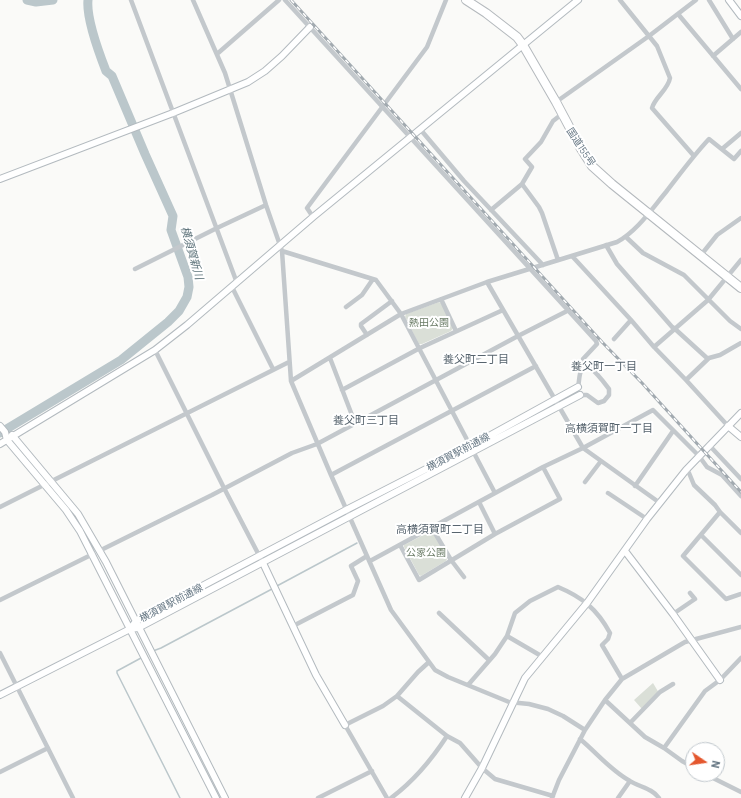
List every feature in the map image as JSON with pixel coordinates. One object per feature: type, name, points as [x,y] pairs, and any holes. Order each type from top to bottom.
[{"type":"highway","name":"国道155号","points":[[466,0],[502,24],[517,37],[592,166],[612,184],[741,288]]},
{"type":"street","points":[[131,0],[237,283]]},
{"type":"street","points":[[193,0],[225,73],[266,205],[282,251],[291,381],[349,517],[391,610],[435,670]]},
{"type":"street","points":[[217,54],[279,0]]},
{"type":"street","points":[[285,0],[597,342],[595,347],[583,359],[586,367]]},
{"type":"street","points":[[313,217],[307,208],[427,47],[446,0]]},
{"type":"street","points":[[0,444],[155,350],[237,283],[280,244],[578,0]]},
{"type":"street","points":[[620,0],[657,46],[670,78],[666,88],[654,102],[652,108],[694,156]]},
{"type":"street","points":[[556,102],[649,36],[696,0]]},
{"type":"street","points":[[709,0],[733,39]]},
{"type":"street","points":[[729,0],[741,16]]},
{"type":"street","points":[[678,14],[741,89]]},
{"type":"street","points":[[0,179],[173,113],[248,82],[265,71],[282,56],[310,27]]},
{"type":"street","points":[[713,56],[741,32]]},
{"type":"street","points":[[491,210],[522,184],[532,167],[525,159],[540,142],[552,121],[562,114]]},
{"type":"street","points":[[420,130],[464,181],[543,265]]},
{"type":"street","points":[[722,149],[741,133]]},
{"type":"street","points":[[291,381],[401,314],[487,282],[617,242],[626,237],[649,214],[709,139],[734,158],[740,154]]},
{"type":"street","points":[[522,184],[542,213],[558,260]]},
{"type":"street","points":[[135,269],[266,205]]},
{"type":"street","points":[[701,255],[717,235],[741,218]]},
{"type":"street","points":[[626,237],[643,253],[684,275],[730,321],[741,329]]},
{"type":"street","points":[[606,245],[618,264],[674,328],[708,359]]},
{"type":"street","points":[[282,251],[376,280],[401,314],[420,348],[495,493]]},
{"type":"street","points":[[572,256],[654,347],[728,426],[741,437]]},
{"type":"street","points":[[654,347],[674,328],[708,300],[741,260]]},
{"type":"street","points":[[346,307],[362,295],[373,279]]},
{"type":"street","points":[[487,282],[583,448],[660,503]]},
{"type":"street","points":[[232,287],[273,369]]},
{"type":"street","points":[[441,299],[456,331]]},
{"type":"street","points":[[367,335],[361,324],[392,301]]},
{"type":"street","points":[[342,390],[420,348],[503,310]]},
{"type":"street","points":[[99,551],[292,453],[318,444],[569,310]]},
{"type":"street","points":[[614,339],[631,320]]},
{"type":"street","points":[[686,380],[708,359],[720,355],[741,343]]},
{"type":"street","points":[[155,350],[260,556],[316,674],[388,798]]},
{"type":"street","points":[[330,358],[355,423]]},
{"type":"street","points":[[0,507],[289,362]]},
{"type":"street","points":[[331,475],[536,366]]},
{"type":"street","points":[[578,387],[580,374],[586,367]]},
{"type":"street","points":[[580,395],[587,395],[598,403],[604,402],[608,395],[609,389],[592,369],[586,367]]},
{"type":"street","name":"横須賀駅前通線","points":[[130,629],[138,628],[349,517],[472,449],[578,387]]},
{"type":"street","name":"横須賀駅前通線","points":[[130,629],[136,621],[346,510],[580,395]]},
{"type":"street","points":[[293,626],[353,595],[358,581],[351,566],[400,545],[543,467],[583,448],[653,410],[699,456],[707,467],[722,475],[741,496]]},
{"type":"street","points":[[466,798],[525,678],[588,603],[646,519],[686,470],[741,413]]},
{"type":"street","points":[[2,428],[14,436],[78,514],[136,621],[138,628],[225,798]]},
{"type":"street","points":[[2,428],[7,440],[66,510],[80,531],[216,798]]},
{"type":"street","points":[[635,486],[673,431]]},
{"type":"street","points":[[709,445],[741,479]]},
{"type":"street","points":[[585,482],[600,461]]},
{"type":"street","points":[[400,545],[419,580],[495,534],[560,499],[543,467]]},
{"type":"street","points":[[686,470],[690,473],[694,485],[715,505],[741,534]]},
{"type":"street","points":[[608,493],[646,519]]},
{"type":"street","points":[[479,502],[495,534]]},
{"type":"street","points":[[720,512],[683,556],[726,599],[741,594]]},
{"type":"street","points":[[432,528],[451,560],[464,577]]},
{"type":"street","points":[[701,535],[741,574]]},
{"type":"street","points":[[625,551],[673,614],[720,680]]},
{"type":"street","points":[[0,600],[93,554]]},
{"type":"street","points":[[468,685],[495,654],[507,636],[515,613],[530,601],[558,586],[588,603],[599,616],[610,632],[608,639],[602,645],[622,679]]},
{"type":"street","points":[[673,614],[695,599],[690,594]]},
{"type":"street","points":[[439,613],[489,660]]},
{"type":"street","points":[[397,696],[447,736],[460,743],[482,768],[495,779],[553,797],[559,780],[585,730],[622,679],[665,652],[685,642],[741,626]]},
{"type":"street","points":[[0,695],[130,629]]},
{"type":"street","points":[[507,636],[543,656]]},
{"type":"street","points":[[0,653],[73,798]]},
{"type":"street","points":[[664,748],[705,691],[720,680],[741,658]]},
{"type":"street","points":[[345,725],[383,706],[397,696],[429,662]]},
{"type":"street","points":[[424,667],[435,670],[448,677],[509,702],[534,705],[548,709],[585,730]]},
{"type":"street","points":[[630,723],[660,692],[673,684]]},
{"type":"street","points":[[606,700],[645,737],[685,763]]},
{"type":"street","points":[[391,798],[401,790],[431,759],[432,755],[447,736]]},
{"type":"street","points":[[580,739],[605,763],[630,781],[652,791],[659,798]]},
{"type":"street","points":[[0,772],[48,748]]},
{"type":"street","points":[[318,798],[372,771]]},
{"type":"street","points":[[618,798],[630,781]]},
{"type":"street","points":[[721,782],[741,792]]},
{"type":"green space","name":"熱田公園","points":[[439,302],[441,303],[453,328],[451,331],[419,344],[405,317],[406,314]]},
{"type":"green space","name":"公家公園","points":[[433,531],[447,559],[421,576],[419,575],[404,545]]},
{"type":"green space","points":[[653,683],[659,693],[642,709],[634,700]]},
{"type":"waterway","points":[[27,0],[36,2],[53,0]]},
{"type":"waterway","name":"横須賀新川","points":[[0,433],[121,360],[168,322],[179,311],[187,297],[189,287],[188,277],[171,230],[173,216],[112,76],[106,71],[91,26],[88,0]]},
{"type":"waterway","points":[[275,587],[357,543]]},
{"type":"waterway","points":[[153,651],[272,589]]},
{"type":"waterway","points":[[141,658],[117,671],[117,673],[180,798]]},
{"type":"railway","points":[[291,0],[602,342],[642,383],[741,492]]},
{"type":"district","name":"養父町二丁目","points":[[476,359]]},
{"type":"district","name":"養父町一丁目","points":[[604,366]]},
{"type":"district","name":"養父町三丁目","points":[[366,420]]},
{"type":"district","name":"高横須賀町一丁目","points":[[609,428]]},
{"type":"district","name":"高横須賀町二丁目","points":[[440,529]]}]
